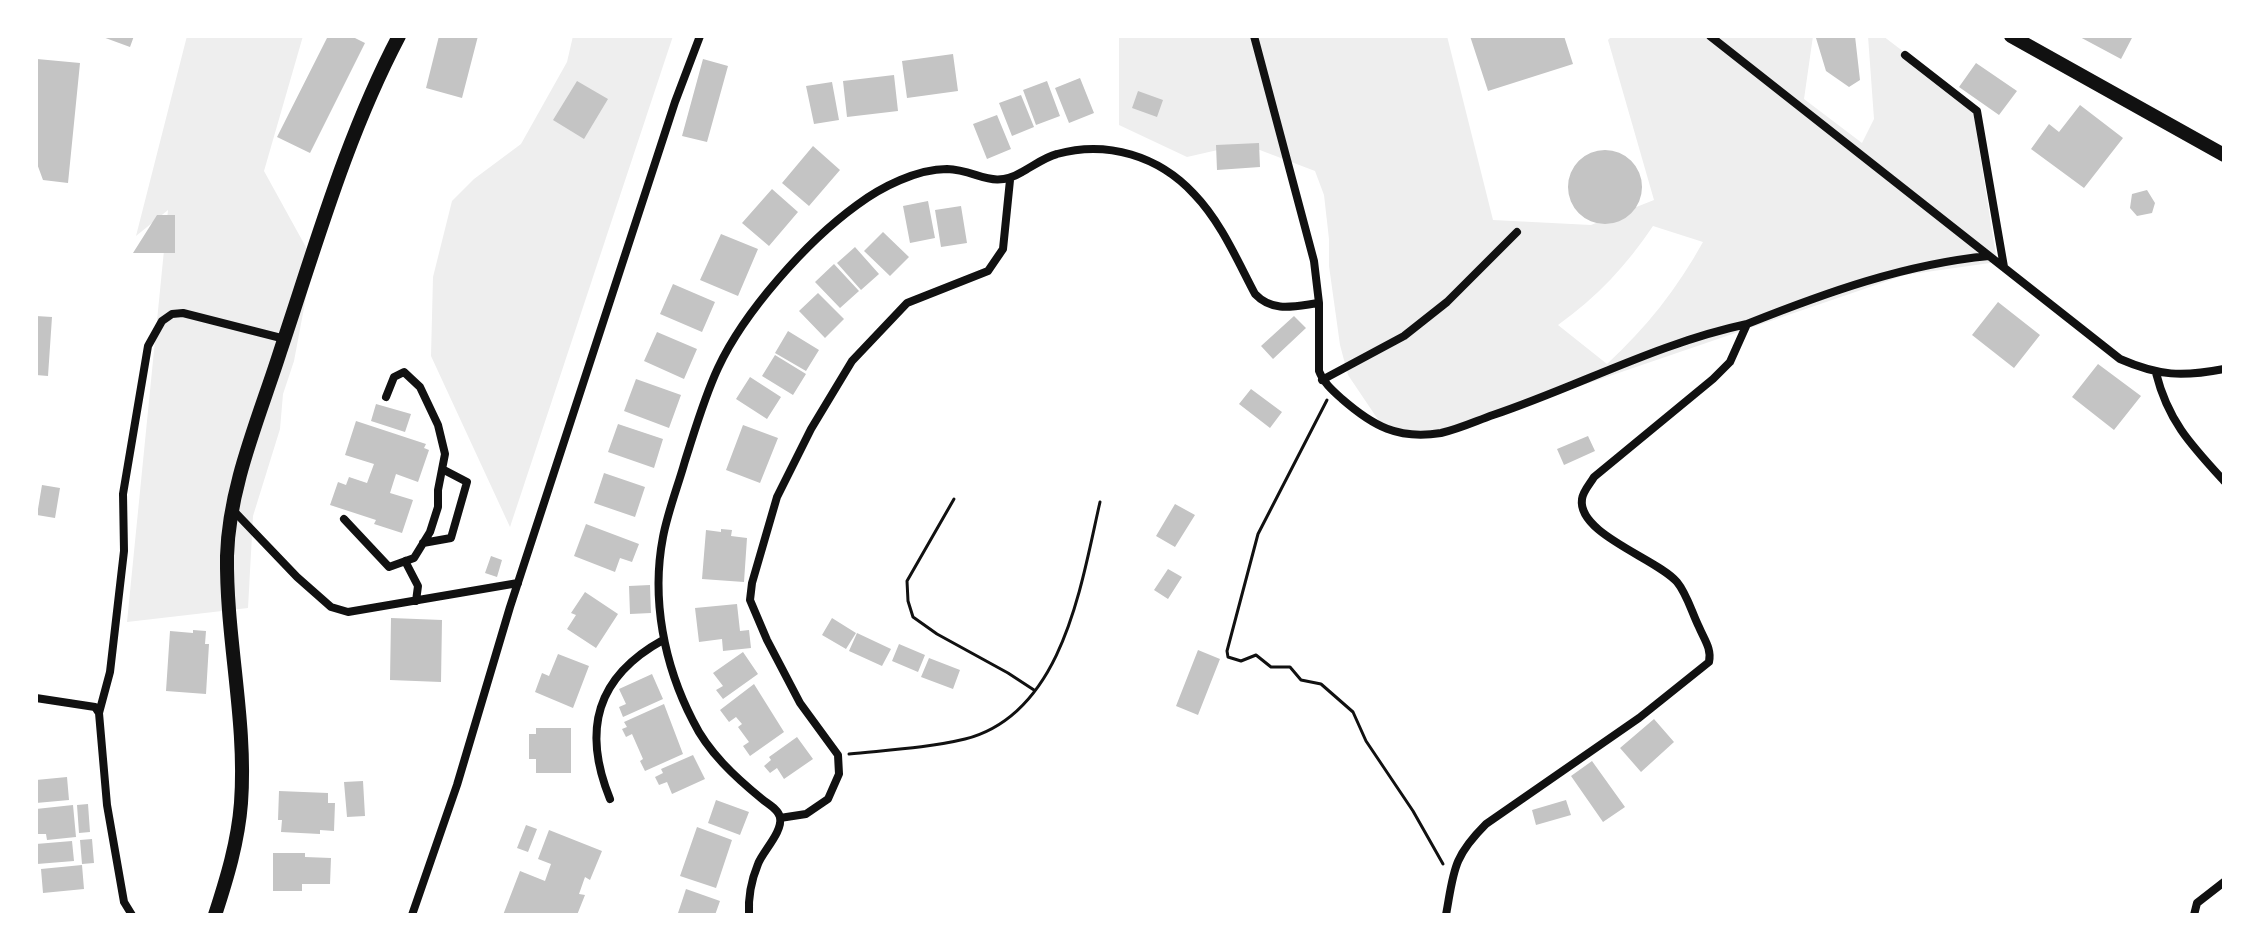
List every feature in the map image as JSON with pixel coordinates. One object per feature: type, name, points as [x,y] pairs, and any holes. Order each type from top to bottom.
[{"type":"street","points":[[215,915],[235,850],[241,803],[238,701],[229,620],[227,557],[231,508],[307,265],[355,126],[399,36]]},
{"type":"street","points":[[412,915],[457,785],[518,583],[675,102],[700,36]]},
{"type":"street","points":[[1254,36],[1314,261],[1319,303],[1317,354],[1322,380],[1375,425],[1390,431],[1442,432],[1532,402],[1688,339],[1747,324],[1802,302],[1922,265],[1989,256]]},
{"type":"street","points":[[1710,36],[2120,359],[2156,373],[2197,374],[2224,369]]},
{"type":"street","points":[[2011,36],[2224,155]]},
{"type":"street","points":[[1905,55],[1977,111],[2004,267]]},
{"type":"street","points":[[749,915],[751,883],[763,854],[778,830],[780,818],[776,810],[736,777],[707,744],[682,695],[663,640],[659,566],[663,535],[702,408],[719,367],[736,335],[795,262],[856,205],[884,188],[917,175],[946,169],[999,181],[1010,180],[1055,154],[1085,149],[1118,150],[1147,159],[1168,171],[1194,193],[1213,218],[1263,303],[1272,307],[1319,303]]},
{"type":"street","points":[[780,818],[806,814],[828,799],[839,774],[838,755],[800,703],[750,600],[777,497],[811,429],[852,361],[907,303],[988,271],[1003,249],[1010,180]]},
{"type":"street","points":[[1322,380],[1404,336],[1447,302],[1517,232]]},
{"type":"street","points":[[132,915],[124,902],[107,805],[99,713],[110,672],[122,567],[123,494],[145,358],[154,330],[172,314],[183,313],[224,321],[285,339]]},
{"type":"street","points":[[1446,915],[1455,864],[1465,846],[1486,824],[1639,718],[1709,662],[1709,647],[1677,582],[1592,523],[1581,501],[1594,477],[1730,362],[1747,324]]},
{"type":"street","points":[[344,519],[389,567],[414,558],[438,507],[445,454],[438,425],[420,387],[404,372],[394,377],[386,397]]},
{"type":"street","points":[[2156,373],[2163,402],[2174,420],[2224,481]]},
{"type":"street","points":[[423,543],[451,538],[467,482],[444,470]]},
{"type":"street","points":[[231,508],[297,577],[331,607],[348,612],[518,583]]},
{"type":"street","points":[[405,561],[418,586],[416,601]]},
{"type":"street","points":[[610,799],[603,780],[597,727],[602,699],[619,673],[642,652],[663,640]]},
{"type":"street","points":[[36,698],[95,707],[99,713]]},
{"type":"street","points":[[2194,915],[2197,903],[2224,882]]},
{"type":"path","points":[[1332,390],[1258,534],[1228,657],[1241,661],[1256,655],[1271,667],[1290,667],[1301,680],[1321,684],[1353,712],[1366,741],[1413,811],[1452,880]]},
{"type":"path","points":[[954,499],[907,581],[913,617],[1034,690]]},
{"type":"path","points":[[838,755],[966,738],[1007,720],[1034,690],[1053,662],[1074,619],[1100,502]]},
{"type":"shaded area","points":[[187,36],[303,36],[264,171],[313,260],[294,361],[283,394],[280,429],[253,516],[248,608],[127,622],[168,210],[136,236]]},
{"type":"shaded area","points":[[573,36],[673,36],[510,527],[431,356],[433,277],[452,201],[474,179],[521,144],[567,62]]},
{"type":"shaded area","points":[[1119,36],[1447,36],[1493,220],[1591,225],[1654,200],[1608,40],[1612,36],[1813,36],[1804,99],[1862,143],[1874,119],[1868,36],[1883,36],[1972,104],[1997,262],[1905,275],[1481,420],[1436,431],[1407,430],[1381,424],[1348,375],[1340,345],[1329,266],[1324,195],[1315,171],[1244,144],[1187,157],[1119,125]],"holes":[[[1653,226],[1703,242],[1660,307],[1607,364],[1558,325],[1610,280]]]},
{"type":"building","points":[[100,36],[134,36],[130,47]]},
{"type":"building","points":[[328,36],[351,36],[365,43],[310,153],[277,137]]},
{"type":"building","points":[[439,36],[478,36],[462,98],[426,88]]},
{"type":"building","points":[[1470,36],[1564,36],[1573,64],[1488,91]]},
{"type":"building","points":[[1855,36],[1860,80],[1849,87],[1826,71],[1816,38]]},
{"type":"building","points":[[2078,36],[2133,36],[2121,59]]},
{"type":"building","points":[[953,54],[958,91],[907,98],[902,61]]},
{"type":"building","points":[[37,59],[80,63],[68,183],[43,180],[36,161]]},
{"type":"building","points":[[703,59],[728,66],[707,142],[682,136]]},
{"type":"building","points":[[1976,63],[2017,91],[1999,115],[1959,87]]},
{"type":"building","points":[[894,75],[898,111],[847,117],[843,81]]},
{"type":"building","points":[[1080,78],[1094,113],[1069,123],[1055,88]]},
{"type":"building","points":[[577,81],[608,99],[584,139],[553,120]]},
{"type":"building","points":[[1047,81],[1060,116],[1036,125],[1023,90]]},
{"type":"building","points":[[832,82],[839,120],[814,124],[806,86]]},
{"type":"building","points":[[1138,91],[1163,100],[1157,117],[1132,108]]},
{"type":"building","points":[[1021,95],[1034,127],[1012,136],[999,103]]},
{"type":"building","points":[[2080,105],[2123,138],[2084,188],[2031,149],[2049,124],[2059,132]]},
{"type":"building","points":[[997,115],[1011,149],[987,159],[973,124]]},
{"type":"building","points":[[1259,143],[1260,167],[1217,170],[1216,145]]},
{"type":"building","points":[[813,146],[840,170],[809,206],[782,183]]},
{"type":"building","points":[[1605,150],[1619,153],[1631,161],[1639,173],[1642,187],[1639,201],[1631,213],[1619,221],[1605,224],[1591,221],[1579,213],[1571,201],[1568,187],[1571,173],[1579,161],[1591,153]]},
{"type":"building","points":[[772,189],[798,212],[769,246],[742,223]]},
{"type":"building","points":[[2147,190],[2155,203],[2152,213],[2137,216],[2130,208],[2132,194]]},
{"type":"building","points":[[928,201],[935,238],[910,243],[903,206]]},
{"type":"building","points":[[961,206],[967,243],[941,247],[935,210]]},
{"type":"building","points":[[157,215],[175,215],[175,253],[133,253]]},
{"type":"building","points":[[883,232],[909,257],[890,276],[864,251]]},
{"type":"building","points":[[721,234],[758,249],[738,296],[700,280]]},
{"type":"building","points":[[855,247],[879,274],[861,290],[837,263]]},
{"type":"building","points":[[834,264],[859,291],[840,308],[815,282]]},
{"type":"building","points":[[673,284],[715,302],[702,332],[660,314]]},
{"type":"building","points":[[818,293],[844,319],[825,338],[799,311]]},
{"type":"building","points":[[1998,302],[2040,335],[2014,368],[1972,335]]},
{"type":"building","points":[[36,316],[52,317],[48,376],[36,375]]},
{"type":"building","points":[[1294,316],[1306,328],[1273,359],[1261,346]]},
{"type":"building","points":[[788,331],[819,350],[806,371],[775,353]]},
{"type":"building","points":[[657,332],[697,349],[684,379],[644,361]]},
{"type":"building","points":[[775,355],[806,374],[793,395],[762,376]]},
{"type":"building","points":[[2098,364],[2141,396],[2114,430],[2072,397]]},
{"type":"building","points":[[750,377],[781,397],[767,419],[736,399]]},
{"type":"building","points":[[636,379],[681,395],[669,428],[624,411]]},
{"type":"building","points":[[1251,389],[1282,412],[1270,428],[1239,404]]},
{"type":"building","points":[[376,404],[411,414],[405,432],[371,421]]},
{"type":"building","points":[[356,421],[426,444],[424,448],[429,450],[418,482],[396,474],[390,493],[413,500],[402,533],[374,524],[376,520],[330,505],[338,482],[346,485],[349,477],[367,483],[374,464],[345,455]]},
{"type":"building","points":[[618,424],[663,439],[654,468],[608,452]]},
{"type":"building","points":[[743,425],[778,438],[760,483],[726,470]]},
{"type":"building","points":[[1588,436],[1595,451],[1564,465],[1557,449]]},
{"type":"building","points":[[604,473],[645,487],[635,517],[594,503]]},
{"type":"building","points":[[42,485],[60,488],[55,518],[37,515]]},
{"type":"building","points":[[1175,504],[1195,515],[1175,547],[1156,536]]},
{"type":"building","points":[[586,524],[639,544],[632,562],[620,558],[615,572],[574,556]]},
{"type":"building","points":[[721,529],[732,530],[731,536],[747,538],[744,582],[702,579],[706,530],[721,532]]},
{"type":"building","points":[[491,556],[502,560],[497,577],[485,573]]},
{"type":"building","points":[[1168,569],[1182,577],[1168,599],[1154,590]]},
{"type":"building","points":[[650,585],[651,613],[630,614],[629,586]]},
{"type":"building","points":[[585,592],[618,614],[596,648],[567,629],[576,615],[571,613]]},
{"type":"building","points":[[737,604],[740,631],[749,630],[751,648],[723,651],[722,639],[699,642],[695,608]]},
{"type":"building","points":[[391,618],[442,620],[441,682],[390,680]]},
{"type":"building","points":[[832,618],[856,633],[846,649],[822,635]]},
{"type":"building","points":[[193,630],[206,631],[205,644],[209,644],[206,694],[166,691],[170,631],[193,633]]},
{"type":"building","points":[[857,633],[891,649],[882,666],[849,651]]},
{"type":"building","points":[[899,644],[925,655],[918,672],[892,661]]},
{"type":"building","points":[[1198,650],[1220,659],[1198,715],[1176,706]]},
{"type":"building","points":[[743,652],[758,674],[723,699],[716,690],[723,686],[713,673]]},
{"type":"building","points":[[558,654],[589,666],[573,708],[535,692],[542,673],[549,676]]},
{"type":"building","points":[[929,658],[960,670],[953,689],[921,677]]},
{"type":"building","points":[[652,674],[663,699],[623,717],[619,707],[626,704],[619,689]]},
{"type":"building","points":[[754,684],[784,732],[750,756],[743,746],[749,742],[738,727],[742,724],[736,717],[729,722],[720,710]]},
{"type":"building","points":[[664,704],[683,754],[645,771],[632,734],[626,737],[622,729],[627,727],[624,722]]},
{"type":"building","points":[[1654,719],[1674,742],[1641,772],[1620,748]]},
{"type":"building","points":[[536,728],[571,728],[571,773],[536,773],[536,759],[529,759],[529,734],[536,734]]},
{"type":"building","points":[[797,737],[813,759],[784,779],[777,768],[770,773],[764,766],[771,760],[769,757]]},
{"type":"building","points":[[693,755],[705,779],[672,794],[667,782],[659,785],[655,777],[663,773],[661,769]]},
{"type":"building","points":[[1592,761],[1625,807],[1603,822],[1571,776]]},
{"type":"building","points":[[67,777],[69,800],[36,803],[36,780]]},
{"type":"building","points":[[363,781],[365,816],[347,817],[344,782]]},
{"type":"building","points":[[279,791],[328,793],[328,803],[335,803],[334,831],[320,830],[320,834],[281,832],[282,820],[278,820]]},
{"type":"building","points":[[716,800],[749,812],[740,835],[708,823]]},
{"type":"building","points":[[1566,800],[1571,815],[1536,825],[1532,810]]},
{"type":"building","points":[[88,804],[90,832],[79,833],[77,805]]},
{"type":"building","points":[[73,805],[76,837],[47,840],[46,834],[36,834],[36,809]]},
{"type":"building","points":[[526,825],[537,829],[528,852],[517,848]]},
{"type":"building","points":[[697,827],[732,840],[716,888],[680,876]]},
{"type":"building","points":[[549,830],[602,851],[590,880],[585,877],[579,894],[585,895],[577,915],[503,915],[520,871],[545,881],[551,864],[538,859]]},
{"type":"building","points":[[92,839],[94,863],[82,864],[80,840]]},
{"type":"building","points":[[72,841],[74,861],[37,864],[36,844]]},
{"type":"building","points":[[273,853],[305,853],[305,857],[331,858],[330,884],[302,884],[302,891],[273,891]]},
{"type":"building","points":[[82,865],[84,889],[43,893],[41,869]]},
{"type":"building","points":[[686,889],[720,901],[715,915],[678,913]]}]
